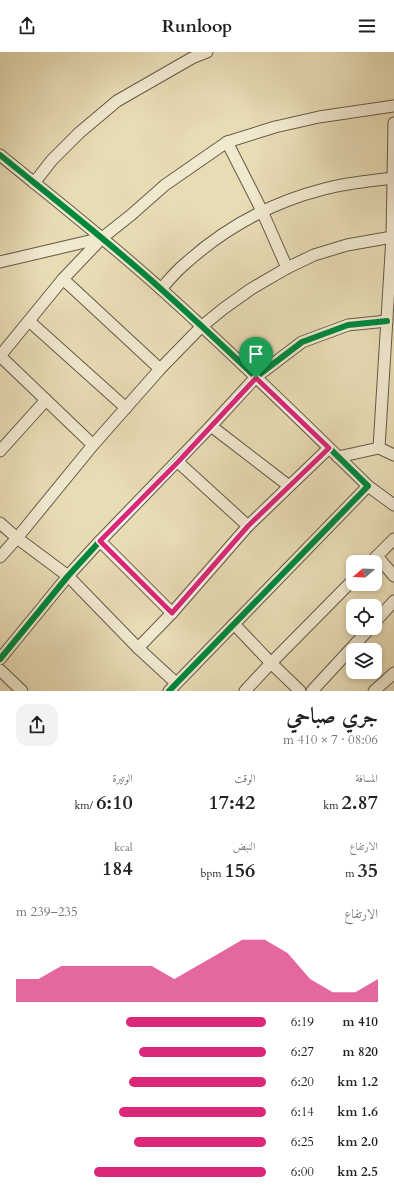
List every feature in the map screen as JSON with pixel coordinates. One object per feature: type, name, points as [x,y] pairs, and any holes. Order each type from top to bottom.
[{"type":"street","points":[[34,183],[58,155],[117,101],[192,58],[207,52]]},
{"type":"street","points":[[93,445],[0,356],[63,279],[102,238],[132,215],[165,186],[227,142],[275,127],[319,117],[394,106]]},
{"type":"street","points":[[379,448],[390,345],[386,321],[392,237],[394,123]]},
{"type":"street","points":[[227,142],[262,211],[288,268]]},
{"type":"street","points":[[0,155],[102,238],[161,289],[368,486],[394,505]]},
{"type":"street","points":[[161,289],[185,263],[216,238],[262,211],[325,189],[393,178]]},
{"type":"street","points":[[0,557],[93,445],[160,369],[201,327],[223,309],[251,289],[314,255],[347,245],[392,237]]},
{"type":"street","points":[[0,262],[102,238]]},
{"type":"street","points":[[63,279],[160,369]]},
{"type":"street","points":[[29,321],[126,408]]},
{"type":"street","points":[[0,659],[68,576],[100,541],[178,462],[256,378],[302,342],[348,325],[386,321]]},
{"type":"street","points":[[0,451],[46,400]]},
{"type":"street","points":[[211,426],[289,486]]},
{"type":"street","points":[[138,648],[172,613],[248,526],[329,448]]},
{"type":"street","points":[[338,457],[379,448],[394,455]]},
{"type":"street","points":[[178,462],[248,526]]},
{"type":"street","points":[[0,523],[17,538],[68,576],[138,648],[173,687],[368,486]]},
{"type":"street","points":[[378,555],[394,538]]},
{"type":"street","points":[[100,541],[172,613]]},
{"type":"street","points":[[382,566],[394,576]]},
{"type":"street","points":[[245,691],[270,663],[346,587]]},
{"type":"street","points":[[382,614],[394,601]]},
{"type":"street","points":[[234,624],[270,663],[300,691]]},
{"type":"street","points":[[312,691],[364,635]]},
{"type":"street","points":[[0,670],[17,689]]},
{"type":"street","points":[[374,691],[394,673]]},
{"type":"cycle path","points":[[0,155],[161,289],[266,386],[368,486],[169,691]]},
{"type":"cycle path","points":[[0,659],[68,576],[256,377],[302,342],[348,325],[387,321]]},
{"type":"route","points":[[256,378],[329,448],[248,526],[172,613],[100,541],[178,462],[256,378]]}]
